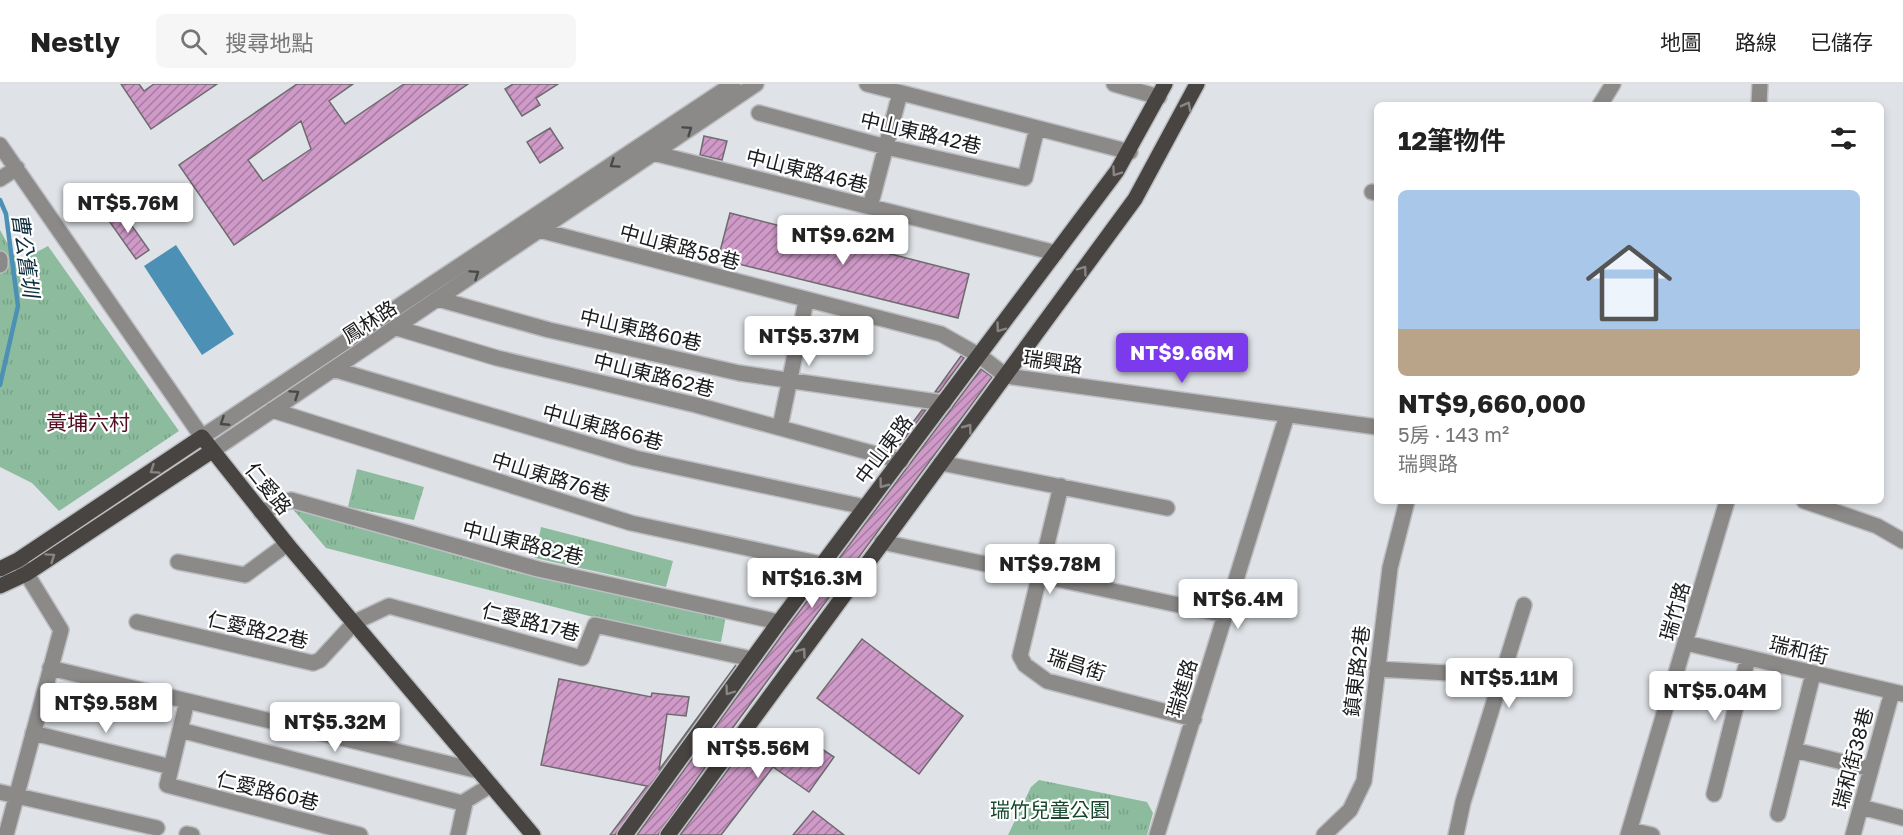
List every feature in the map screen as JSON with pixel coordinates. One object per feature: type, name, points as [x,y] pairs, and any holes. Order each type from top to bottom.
[{"type":"main road","points":[[668,835],[1135,199],[1197,84]]},
{"type":"main road","name":"中山東路","points":[[625,835],[779,622],[980,356],[1130,152],[1162,90]]},
{"type":"main road","name":"仁愛路","points":[[202,437],[287,544],[534,835]]},
{"type":"main road","name":"鳳林路","points":[[0,586],[22,567],[202,437]]},
{"type":"main road","name":"鳳林路","points":[[0,569],[22,567],[212,451]]},
{"type":"street","name":"鳳林路","points":[[202,437],[733,84]]},
{"type":"street","name":"鳳林路","points":[[212,451],[756,84]]},
{"type":"street","points":[[867,84],[1130,152]]},
{"type":"street","points":[[1114,84],[1162,90]]},
{"type":"street","points":[[1602,102],[1613,84]]},
{"type":"street","points":[[1759,102],[1760,84]]},
{"type":"street","points":[[870,207],[900,93]]},
{"type":"street","name":"中山東路42巷","points":[[759,113],[886,147],[1025,178],[1037,128]]},
{"type":"street","name":"仁愛路","points":[[0,145],[8,174],[202,437]]},
{"type":"street","name":"中山東路46巷","points":[[653,153],[1056,253]]},
{"type":"street","name":"中山東路58巷","points":[[539,230],[806,301],[941,334],[980,356]]},
{"type":"street","points":[[0,259],[0,265]]},
{"type":"street","name":"中山東路60巷","points":[[438,299],[549,330],[739,373],[944,403]]},
{"type":"street","points":[[780,427],[806,301]]},
{"type":"street","name":"中山東路62巷","points":[[397,328],[497,358],[780,427],[901,461]]},
{"type":"street","name":"瑞興路","points":[[980,356],[1006,376],[1374,427]]},
{"type":"street","name":"中山東路66巷","points":[[333,369],[635,458],[865,507]]},
{"type":"street","name":"中山東路76巷","points":[[272,410],[631,523],[822,564]]},
{"type":"street","name":"瑞進路","points":[[1158,835],[1287,415]]},
{"type":"street","points":[[941,464],[1167,508]]},
{"type":"street","name":"瑞昌街","points":[[1061,486],[1020,656],[1025,665],[1047,681],[1194,719]]},
{"type":"street","name":"中山東路82巷","points":[[261,512],[291,500],[537,569],[779,622]]},
{"type":"street","name":"鎮東路2巷","points":[[1324,835],[1350,810],[1364,781],[1390,568],[1406,504]]},
{"type":"street","name":"瑞竹路","points":[[1629,833],[1726,504]]},
{"type":"street","points":[[1813,504],[1877,526],[1903,541]]},
{"type":"street","points":[[882,542],[1226,615]]},
{"type":"street","points":[[178,562],[245,575],[287,544]]},
{"type":"street","points":[[6,835],[61,630],[22,567]]},
{"type":"street","name":"仁愛路17巷","points":[[354,622],[388,606],[582,658],[595,625],[752,659]]},
{"type":"street","points":[[1456,835],[1463,802],[1524,606]]},
{"type":"street","name":"仁愛路22巷","points":[[137,622],[304,663],[320,660],[354,622]]},
{"type":"street","name":"瑞和街","points":[[1686,642],[1898,693]]},
{"type":"street","points":[[1714,794],[1748,658]]},
{"type":"street","points":[[50,668],[479,771]]},
{"type":"street","points":[[1377,669],[1502,676]]},
{"type":"street","points":[[1778,814],[1813,674]]},
{"type":"street","name":"瑞和街38巷","points":[[1853,835],[1871,769],[1898,693]]},
{"type":"street","points":[[33,733],[171,767],[187,701]]},
{"type":"street","points":[[180,730],[465,803]]},
{"type":"street","points":[[1794,750],[1871,769]]},
{"type":"street","name":"仁愛路60巷","points":[[171,767],[167,785],[360,835]]},
{"type":"street","points":[[458,835],[465,803],[491,785]]},
{"type":"street","points":[[0,792],[157,828]]},
{"type":"street","points":[[1861,807],[1903,818]]},
{"type":"street","points":[[1629,833],[1652,835]]},
{"type":"green space","points":[[0,230],[18,262],[48,246],[179,431],[59,511],[32,483],[0,467]]},
{"type":"green space","points":[[357,469],[424,487],[414,520],[348,507]]},
{"type":"green space","points":[[292,508],[514,572],[726,616],[721,642],[628,626],[326,548]]},
{"type":"green space","points":[[541,527],[673,561],[666,587],[535,558]]},
{"type":"green space","name":"瑞竹兒童公園","points":[[1039,780],[1147,802],[1153,813],[1147,835],[1008,835],[1031,787]]},
{"type":"water","points":[[176,245],[234,334],[202,355],[144,266]]},
{"type":"building","points":[[121,84],[139,84],[144,91],[154,84],[217,84],[151,129]]},
{"type":"building","points":[[297,84],[353,84],[329,101],[345,124],[404,84],[468,84],[234,245],[179,165]],"holes":[[[301,121],[311,149],[263,181],[248,160]]]},
{"type":"building","points":[[513,84],[558,84],[536,98],[540,105],[522,116],[505,89]]},
{"type":"building","points":[[550,128],[563,148],[540,163],[527,142]]},
{"type":"building","points":[[704,136],[727,141],[722,160],[700,155]]},
{"type":"building","points":[[120,209],[149,250],[136,259],[107,218]]},
{"type":"building","points":[[730,213],[969,274],[958,318],[718,259]]},
{"type":"building","points":[[961,356],[964,358],[939,392],[935,392]]},
{"type":"building","points":[[981,369],[992,377],[731,730],[658,835],[637,835],[787,628]]},
{"type":"building","points":[[922,410],[926,410],[896,450],[893,449]]},
{"type":"building","points":[[862,639],[963,716],[919,774],[817,698]]},
{"type":"building","points":[[736,665],[615,835],[610,835],[647,786],[541,765],[559,679],[651,697],[652,693],[689,697],[686,716],[667,714],[659,770]]},
{"type":"building","points":[[802,736],[834,757],[809,792],[773,767],[721,835],[680,835],[750,740]]},
{"type":"building","points":[[813,811],[844,835],[793,835]]},
{"type":"waterway","name":"曹公舊圳","points":[[0,200],[6,214],[18,306],[0,385]]},
{"type":"district","name":"黃埔六村","points":[[88,422]]}]
